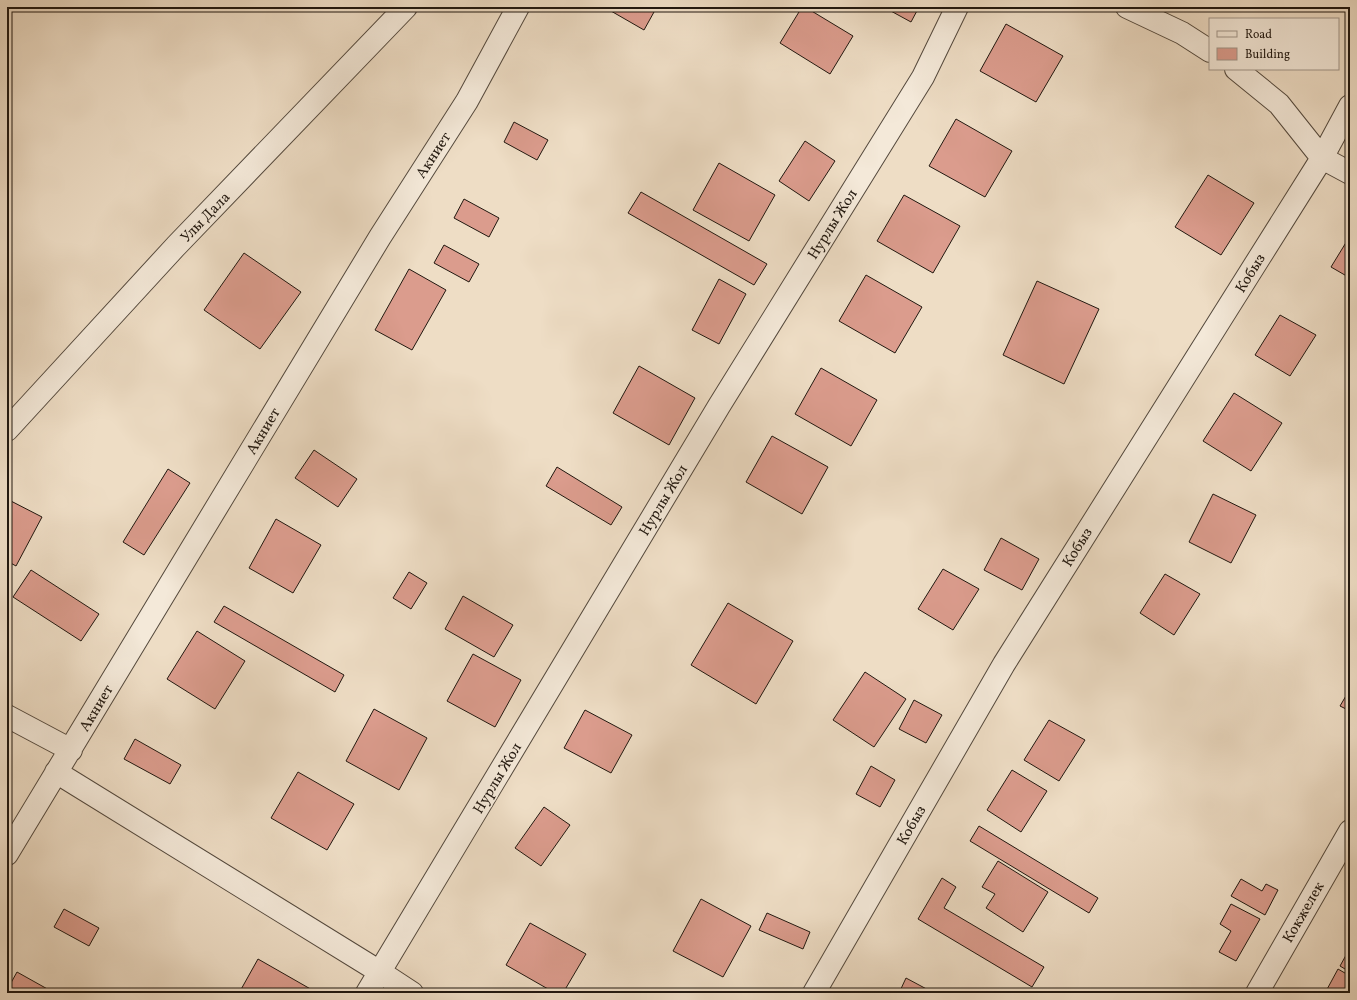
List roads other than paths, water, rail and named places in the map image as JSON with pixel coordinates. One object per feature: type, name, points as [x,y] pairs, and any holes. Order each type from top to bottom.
[{"type":"street","name":"Улы Дала","points":[[7,430],[176,246],[406,7]]},
{"type":"street","name":"Акниет","points":[[7,854],[380,237],[467,101],[518,7]]},
{"type":"street","name":"Нурлы Жол","points":[[367,993],[719,406],[923,77],[957,7]]},
{"type":"street","points":[[1127,7],[1182,33],[1209,50]]},
{"type":"street","points":[[1237,70],[1279,104],[1322,158],[1350,173]]},
{"type":"street","name":"Кобыз","points":[[814,993],[1004,664],[1322,158],[1350,106]]},
{"type":"street","points":[[7,716],[71,750]]},
{"type":"street","points":[[56,772],[412,993]]},
{"type":"street","name":"Кокжелек","points":[[1257,993],[1350,832]]}]
